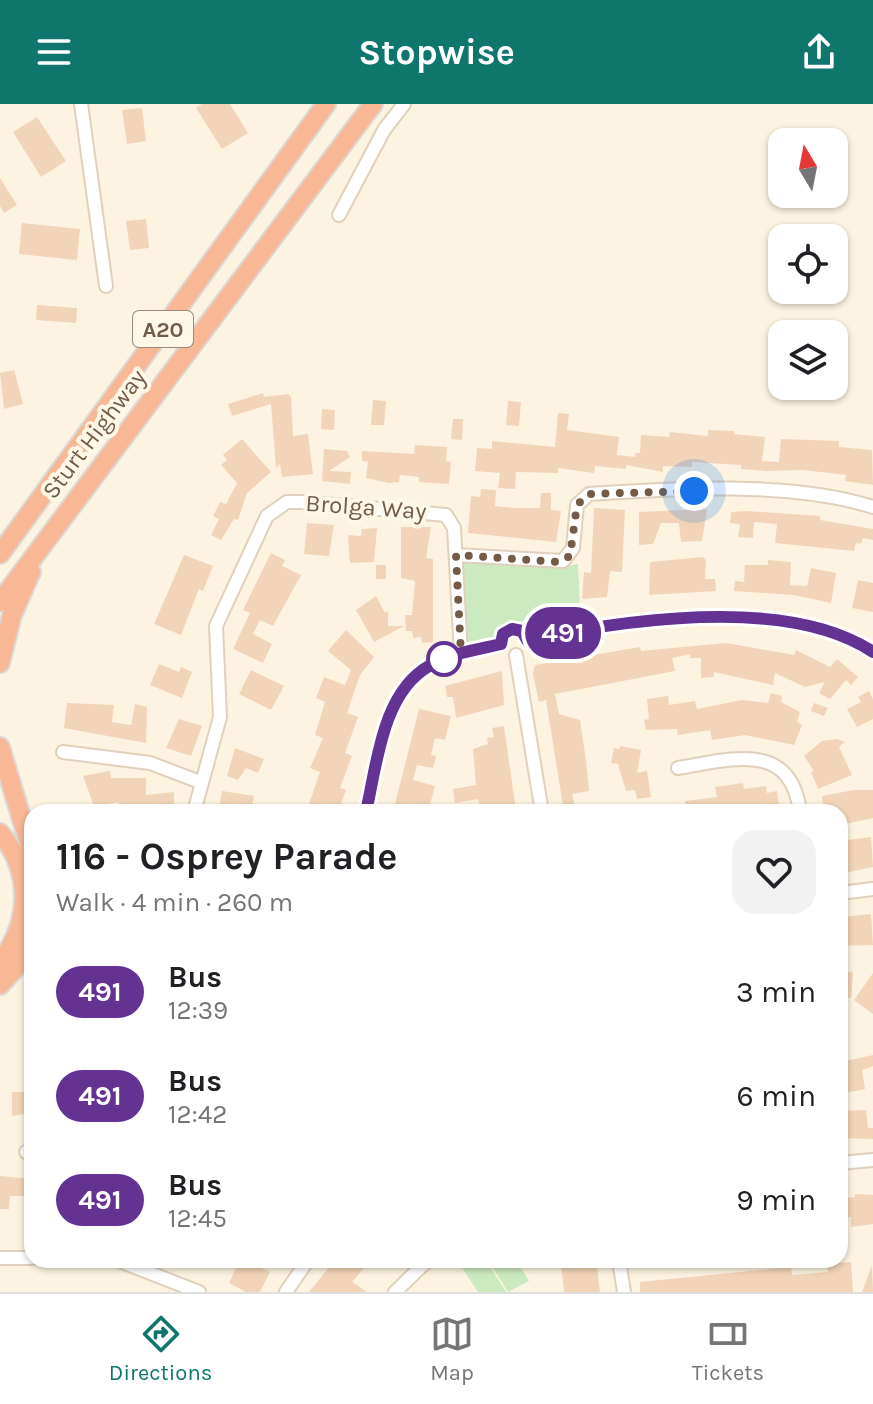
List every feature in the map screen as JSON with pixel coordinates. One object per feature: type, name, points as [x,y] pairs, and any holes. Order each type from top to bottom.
[{"type":"highway","name":"Sturt Highway","points":[[2,550],[326,104]]},
{"type":"highway","name":"Sturt Highway","points":[[0,602],[373,104]]},
{"type":"highway","points":[[0,663],[12,615],[50,534]]},
{"type":"highway","points":[[0,747],[24,826]]},
{"type":"highway","points":[[0,833],[18,864],[24,895]]},
{"type":"highway","points":[[0,962],[18,933],[24,905]]},
{"type":"highway","points":[[0,985],[13,973],[24,955]]},
{"type":"street","points":[[81,104],[106,286]]},
{"type":"street","points":[[339,215],[384,130],[404,104]]},
{"type":"street","points":[[456,555],[563,561],[573,548],[577,505],[589,494],[742,490],[829,497],[873,507]]},
{"type":"street","name":"Brolga Way","points":[[196,804],[220,717],[216,626],[271,512],[287,502],[441,512],[453,521],[461,654]]},
{"type":"street","points":[[527,640],[599,626],[718,619],[826,628],[873,652]]},
{"type":"street","points":[[512,629],[522,631],[527,640],[525,650],[516,655],[505,651],[501,644],[503,634],[512,629]]},
{"type":"street","points":[[368,804],[386,729],[402,690],[429,665],[501,644]]},
{"type":"street","points":[[516,655],[541,804]]},
{"type":"street","points":[[63,752],[150,763],[200,782]]},
{"type":"street","points":[[678,768],[748,757],[770,763],[794,787],[798,804]]},
{"type":"street","points":[[848,892],[873,889]]},
{"type":"street","points":[[848,1162],[873,1160]]},
{"type":"street","points":[[0,1258],[24,1258]]},
{"type":"street","points":[[142,1268],[199,1292]]},
{"type":"street","points":[[286,1292],[302,1268]]},
{"type":"street","points":[[395,1292],[420,1268]]},
{"type":"street","points":[[620,1268],[624,1292]]},
{"type":"green space","points":[[467,560],[557,568],[578,564],[581,626],[530,635],[521,627],[498,640],[467,646],[460,563]]},
{"type":"green space","points":[[462,1268],[491,1268],[506,1292],[478,1292]]},
{"type":"green space","points":[[493,1268],[521,1268],[529,1281],[508,1292]]},
{"type":"building","points":[[202,104],[230,104],[248,133],[222,149],[196,108]]},
{"type":"building","points":[[142,108],[146,141],[127,144],[122,110]]},
{"type":"building","points":[[37,117],[66,161],[41,177],[13,132]]},
{"type":"building","points":[[0,178],[17,205],[4,213],[0,206]]},
{"type":"building","points":[[146,219],[149,248],[130,250],[126,221]]},
{"type":"building","points":[[22,223],[80,229],[77,260],[19,254]]},
{"type":"building","points":[[37,305],[77,308],[76,323],[36,320]]},
{"type":"building","points":[[14,370],[23,404],[4,409],[0,373]]},
{"type":"building","points":[[263,393],[264,397],[288,394],[291,397],[293,436],[308,434],[313,474],[282,477],[280,464],[276,468],[271,404],[232,416],[228,404]]},
{"type":"building","points":[[373,400],[386,401],[384,425],[371,425]]},
{"type":"building","points":[[508,401],[521,402],[519,426],[506,425]]},
{"type":"building","points":[[322,409],[335,410],[334,430],[321,429]]},
{"type":"building","points":[[558,413],[569,414],[567,430],[619,437],[617,455],[635,457],[635,453],[640,453],[641,435],[669,437],[670,432],[708,436],[708,430],[734,431],[734,434],[765,437],[762,461],[779,462],[781,439],[839,441],[839,447],[872,450],[873,485],[845,481],[846,475],[803,470],[741,469],[741,465],[692,462],[692,467],[663,466],[663,472],[626,465],[626,469],[595,466],[594,473],[558,468],[558,473],[516,472],[515,489],[498,488],[500,473],[475,471],[477,448],[492,449],[492,441],[555,447]]},
{"type":"building","points":[[453,419],[463,419],[462,440],[451,439]]},
{"type":"building","points":[[242,439],[271,472],[247,493],[238,520],[234,519],[221,540],[211,535],[219,519],[213,516],[220,502],[226,504],[237,483],[221,465],[227,460],[223,455]]},
{"type":"building","points":[[415,445],[447,447],[446,461],[451,462],[449,484],[419,482],[419,477],[400,475],[399,482],[389,483],[366,478],[368,462],[362,461],[362,451],[414,454]]},
{"type":"building","points":[[324,449],[347,451],[350,457],[329,471],[351,472],[350,484],[322,481]]},
{"type":"building","points":[[481,489],[496,490],[495,506],[516,508],[540,508],[541,493],[551,493],[551,510],[561,511],[556,542],[468,533],[471,496],[480,497]]},
{"type":"building","points":[[594,508],[625,510],[622,572],[610,571],[607,597],[582,599],[584,572],[591,573]]},
{"type":"building","points":[[707,509],[702,541],[681,542],[679,523],[661,523],[653,544],[639,545],[639,512]]},
{"type":"building","points":[[731,512],[820,516],[820,520],[873,529],[873,540],[863,538],[861,544],[856,543],[854,551],[775,543],[777,524],[754,522],[753,538],[738,537],[740,524],[730,523]]},
{"type":"building","points":[[307,523],[334,525],[329,556],[304,554]]},
{"type":"building","points":[[401,527],[431,527],[426,558],[433,559],[433,642],[422,643],[421,637],[413,638],[412,631],[406,631],[405,615],[412,615],[415,581],[401,578]]},
{"type":"building","points":[[377,528],[374,562],[350,563],[348,535],[361,536],[362,529]]},
{"type":"building","points":[[271,553],[285,560],[282,566],[301,575],[273,626],[260,620],[253,634],[272,644],[263,663],[233,649],[250,613],[243,610]]},
{"type":"building","points":[[184,555],[213,566],[203,591],[199,589],[181,635],[154,624]]},
{"type":"building","points":[[703,557],[706,560],[705,579],[715,579],[716,591],[649,595],[650,562]]},
{"type":"building","points":[[768,560],[791,562],[790,585],[807,586],[811,568],[836,573],[831,603],[794,595],[734,591],[735,581],[744,582],[745,565],[768,565]]},
{"type":"building","points":[[376,565],[386,565],[386,579],[376,579]]},
{"type":"building","points":[[858,580],[873,583],[873,612],[852,608]]},
{"type":"building","points":[[376,596],[385,613],[388,611],[388,626],[404,626],[374,642],[356,610]]},
{"type":"building","points":[[346,630],[374,657],[360,675],[347,713],[358,717],[345,753],[352,756],[340,788],[346,790],[341,804],[309,804],[320,772],[310,768],[323,738],[315,735],[325,702],[316,698],[324,677],[345,685],[351,670],[328,651]]},
{"type":"building","points":[[726,643],[794,655],[796,650],[830,667],[837,659],[858,677],[851,685],[846,680],[830,699],[819,693],[825,682],[805,687],[775,673],[773,685],[714,672],[714,677],[701,678],[701,658],[690,658],[690,654],[672,658],[675,671],[555,694],[559,714],[580,720],[589,791],[572,794],[574,804],[563,804],[546,700],[539,702],[533,674],[535,665],[640,647],[641,651]]},
{"type":"building","points":[[159,664],[179,672],[181,667],[192,672],[182,698],[150,685]]},
{"type":"building","points":[[251,670],[284,686],[271,710],[239,694]]},
{"type":"building","points":[[502,671],[504,705],[456,718],[453,697],[447,697],[445,686]]},
{"type":"building","points":[[869,691],[873,699],[873,719],[857,727],[847,709],[861,702],[858,697]]},
{"type":"building","points":[[771,693],[782,696],[781,702],[800,712],[797,722],[802,725],[794,745],[745,735],[712,740],[710,730],[678,735],[677,729],[646,730],[644,720],[649,719],[647,699],[668,696],[669,705],[695,701],[697,709],[742,700],[768,703]]},
{"type":"building","points":[[67,703],[114,705],[112,722],[131,725],[135,704],[147,707],[146,743],[64,728]]},
{"type":"building","points":[[814,703],[828,708],[824,716],[811,711]]},
{"type":"building","points":[[419,709],[451,716],[445,740],[435,738],[431,755],[436,756],[433,768],[417,765],[413,780],[435,786],[430,804],[395,804]]},
{"type":"building","points":[[179,719],[202,726],[191,756],[166,748]]},
{"type":"building","points":[[504,726],[515,804],[479,804],[478,799],[455,803],[453,789],[476,785],[473,749],[488,744],[487,738],[494,737],[492,728]]},
{"type":"building","points":[[837,739],[845,742],[839,747],[852,775],[818,789],[811,772],[814,771],[804,756],[822,741]]},
{"type":"building","points":[[620,746],[641,750],[637,773],[647,771],[651,797],[637,799],[635,790],[626,791],[618,764],[611,763],[614,748],[619,749]]},
{"type":"building","points":[[235,748],[264,759],[258,773],[246,768],[238,780],[227,776]]},
{"type":"building","points":[[110,771],[111,778],[146,778],[146,795],[174,792],[174,804],[93,804],[83,776]]},
{"type":"building","points":[[743,783],[744,789],[766,786],[767,793],[777,791],[779,804],[686,804],[685,801],[717,797],[715,787]]},
{"type":"building","points":[[873,790],[873,818],[848,823],[848,804],[823,804],[822,796]]},
{"type":"building","points":[[222,791],[254,796],[252,804],[220,804]]},
{"type":"building","points":[[871,837],[873,867],[848,872],[848,840]]},
{"type":"building","points":[[871,914],[873,945],[848,946],[848,916]]},
{"type":"building","points":[[848,972],[853,972],[851,998],[848,997]]},
{"type":"building","points":[[873,973],[873,1014],[854,1000]]},
{"type":"building","points":[[873,1055],[873,1066],[862,1070],[865,1089],[848,1092],[848,1060]]},
{"type":"building","points":[[12,1092],[24,1092],[24,1114],[12,1116]]},
{"type":"building","points":[[866,1110],[868,1128],[873,1128],[873,1139],[848,1138],[848,1111]]},
{"type":"building","points":[[0,1176],[24,1178],[24,1196],[10,1196],[9,1209],[0,1209]]},
{"type":"building","points":[[855,1194],[873,1195],[873,1224],[851,1227],[848,1198],[855,1197]]},
{"type":"building","points":[[848,1262],[851,1262],[853,1292],[640,1292],[640,1282],[781,1268],[791,1268],[792,1275],[828,1272],[828,1268],[848,1268]]},
{"type":"building","points":[[872,1265],[873,1292],[862,1292]]},
{"type":"building","points":[[236,1268],[261,1268],[270,1272],[260,1292],[246,1292],[229,1283]]},
{"type":"building","points":[[328,1268],[364,1268],[352,1282],[367,1292],[309,1292]]},
{"type":"building","points":[[562,1268],[597,1268],[600,1292],[564,1292]]},
{"type":"bus line","name":"491","points":[[368,804],[386,729],[402,690],[429,665],[501,644],[503,634],[512,629],[522,631],[527,640],[649,620],[746,620],[826,628],[853,639],[873,652]]},
{"type":"route","points":[[444,659],[461,654],[456,555],[559,562],[570,556],[577,505],[589,494],[694,491]]}]
